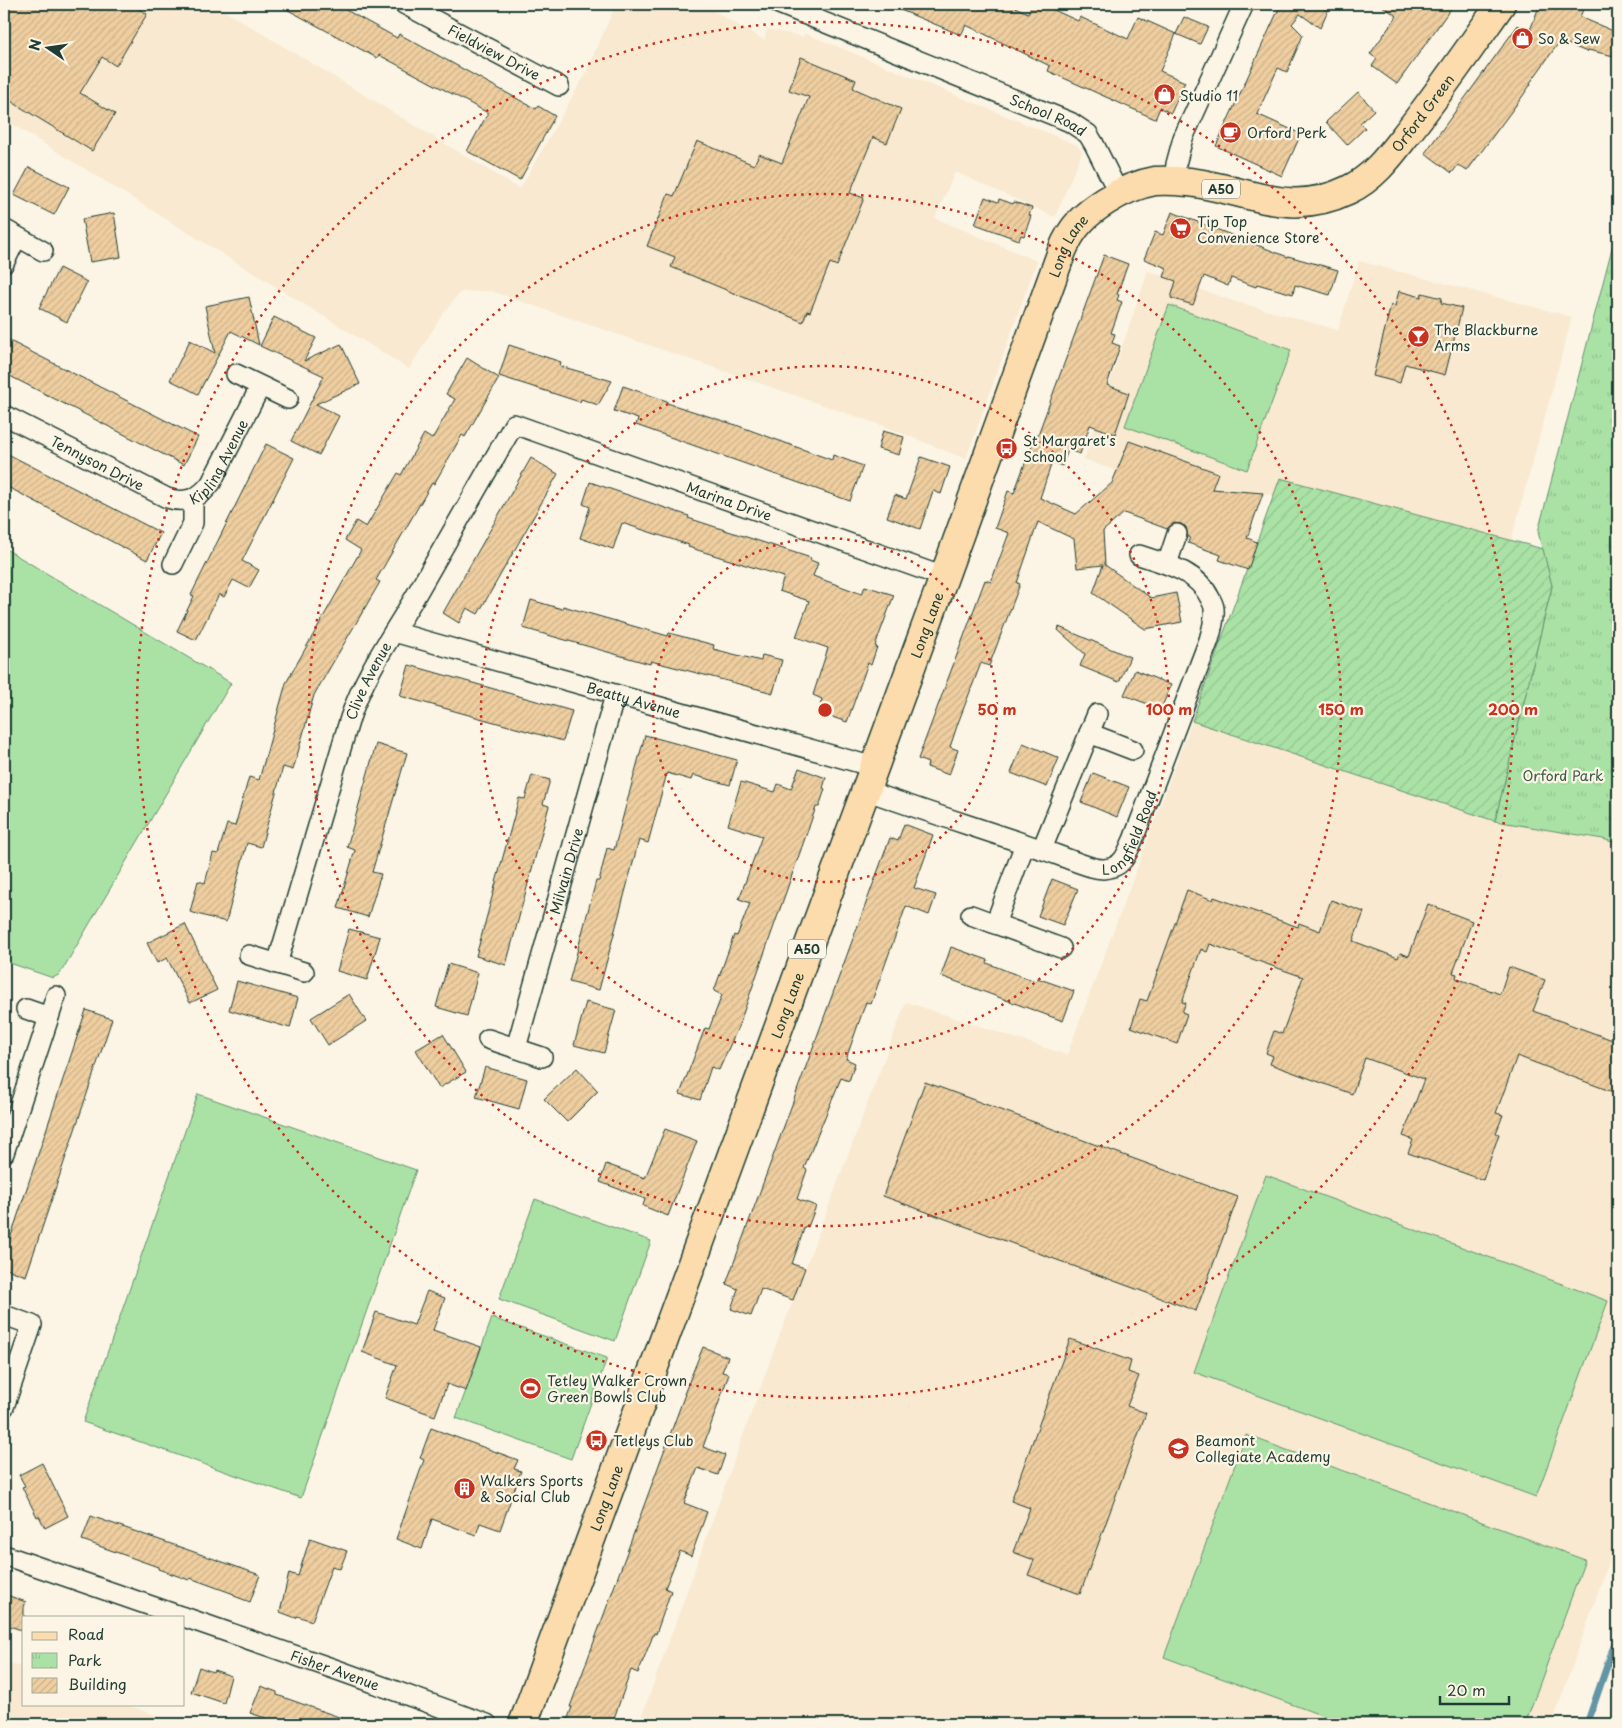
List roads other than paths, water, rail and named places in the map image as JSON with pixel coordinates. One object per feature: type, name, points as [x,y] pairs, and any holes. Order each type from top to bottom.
[{"type":"main road","name":"Orford Green","points":[[1174,181],[1200,184],[1281,203],[1301,204],[1324,199],[1354,186],[1368,178],[1385,162],[1426,110],[1501,4]]},
{"type":"main road","name":"A50","points":[[1119,194],[1136,186],[1154,181],[1174,181]]},
{"type":"main road","name":"Long Lane","points":[[523,1724],[1066,240],[1085,216],[1119,194]]},
{"type":"street","name":"Fieldview Drive","points":[[404,4],[559,86]]},
{"type":"street","name":"School Road","points":[[778,4],[1070,122],[1088,134],[1119,194]]},
{"type":"street","points":[[1174,181],[1176,164],[1183,138],[1244,4]]},
{"type":"street","points":[[4,264],[11,233],[43,252]]},
{"type":"street","points":[[236,374],[288,400]]},
{"type":"street","name":"Kipling Avenue","points":[[173,564],[193,523],[193,499],[211,484],[260,387]]},
{"type":"street","name":"Tennyson Drive","points":[[4,415],[167,498],[176,501],[193,499]]},
{"type":"street","name":"Marina Drive","points":[[514,424],[944,577]]},
{"type":"street","name":"Clive Avenue","points":[[277,964],[359,692],[367,675],[394,632],[514,424]]},
{"type":"street","points":[[1139,555],[1167,564],[1177,534]]},
{"type":"street","name":"Longfield Road","points":[[870,779],[949,820],[1092,868],[1104,869],[1114,867],[1120,863],[1126,856],[1133,840],[1210,640],[1213,625],[1214,608],[1206,591],[1196,580],[1167,564]]},
{"type":"street","name":"Beatty Avenue","points":[[394,632],[614,695],[870,779]]},
{"type":"street","name":"Milvain Drive","points":[[516,1048],[614,695]]},
{"type":"street","points":[[995,924],[1097,714]]},
{"type":"street","points":[[1089,733],[1133,750]]},
{"type":"street","points":[[970,915],[1061,948]]},
{"type":"street","points":[[249,955],[304,972]]},
{"type":"street","points":[[4,1153],[56,996]]},
{"type":"street","points":[[26,1009],[49,1017]]},
{"type":"street","points":[[488,1039],[542,1057]]},
{"type":"street","points":[[4,1315],[32,1325],[4,1407]]},
{"type":"street","name":"Fisher Avenue","points":[[4,1555],[180,1616]]},
{"type":"street","name":"Fisher Avenue","points":[[185,1618],[487,1724]]},
{"type":"waterway","points":[[1587,1724],[1618,1634]]},
{"type":"place","name":"So & Sew","points":[[1522,38]]},
{"type":"place","name":"Studio 11","points":[[1164,95]]},
{"type":"place","name":"Orford Perk","points":[[1231,132]]},
{"type":"place","name":"Tip Top Convenience Store","points":[[1181,229]]},
{"type":"place","name":"The Blackburne Arms","points":[[1418,337]]},
{"type":"place","name":"St Margaret's School","points":[[1007,448]]},
{"type":"place","name":"Tetley Walker Crown Green Bowls Club","points":[[531,1388]]},
{"type":"place","name":"Tetleys Club","points":[[597,1440]]},
{"type":"place","name":"Beamont Collegiate Academy","points":[[1179,1448]]},
{"type":"place","name":"Walkers Sports & Social Club","points":[[464,1488]]},
{"type":"park label","name":"Orford Park","points":[[1563,775]]}]
